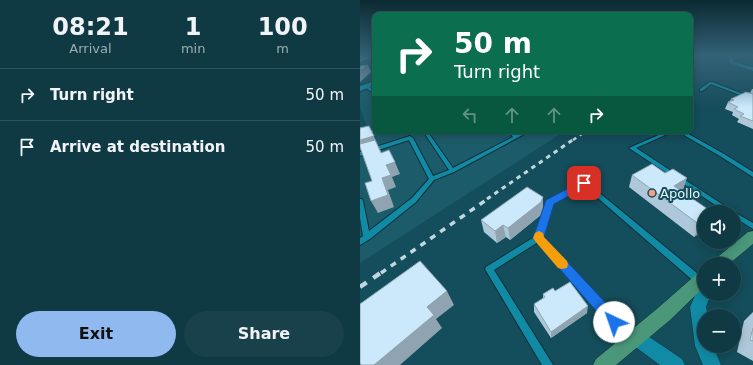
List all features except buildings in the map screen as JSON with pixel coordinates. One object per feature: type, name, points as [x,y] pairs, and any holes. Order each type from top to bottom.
[{"type":"main road","points":[[727,257],[752,235]]},
{"type":"main road","points":[[602,365],[697,288]]},
{"type":"street","points":[[634,339],[676,365]]},
{"type":"street","points":[[707,353],[712,365]]},
{"type":"lane","points":[[701,90],[710,83],[753,99]]},
{"type":"lane","points":[[360,134],[372,131]]},
{"type":"lane","points":[[360,154],[406,134]]},
{"type":"lane","points":[[409,134],[432,179]]},
{"type":"lane","points":[[427,134],[452,171]]},
{"type":"lane","points":[[513,134],[516,137]]},
{"type":"lane","points":[[360,242],[414,200],[432,179],[452,171],[522,134]]},
{"type":"lane","points":[[665,134],[632,148],[720,205]]},
{"type":"lane","points":[[684,134],[722,155],[753,175]]},
{"type":"lane","points":[[548,365],[488,269],[538,238],[550,202],[584,183],[697,278]]},
{"type":"lane","points":[[360,201],[367,236]]},
{"type":"lane","points":[[741,222],[752,235]]},
{"type":"lane","points":[[538,238],[634,339]]},
{"type":"shaded area","points":[[372,89],[372,134],[560,134],[360,263],[360,127],[366,125],[360,108],[360,93]]},
{"type":"railway","points":[[573,140],[582,134]]},
{"type":"railway","points":[[487,199],[574,139]]},
{"type":"railway","points":[[381,273],[489,198]]},
{"type":"railway","points":[[360,287],[382,272]]},
{"type":"slow traffic","points":[[539,236],[538,238],[562,264]]},
{"type":"place","name":"Apollo","points":[[652,193]]},
{"type":"route","points":[[584,183],[550,202],[538,238],[614,322]]}]
